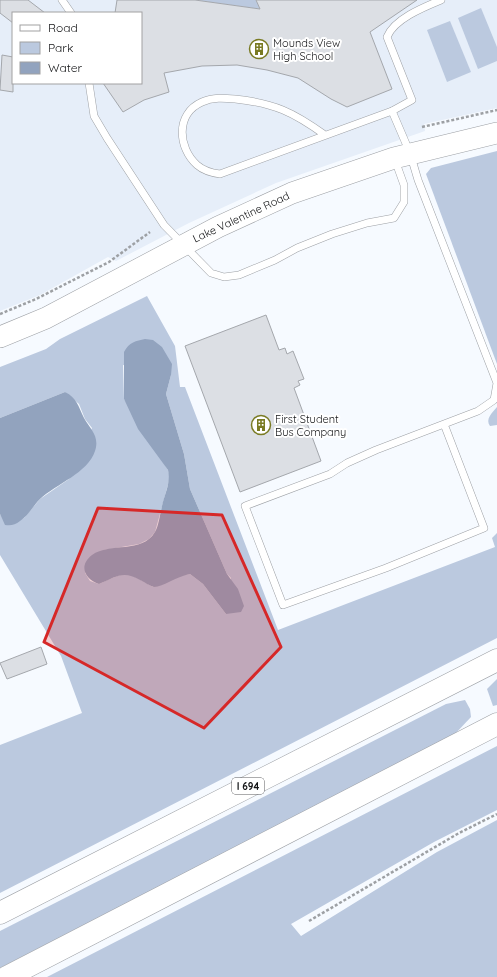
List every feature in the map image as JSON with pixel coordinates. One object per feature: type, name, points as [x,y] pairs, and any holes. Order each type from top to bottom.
[{"type":"highway","name":"I 694","points":[[0,913],[497,660]]},
{"type":"highway","points":[[8,977],[497,724]]},
{"type":"street","name":"Lake Valentine Road","points":[[0,337],[79,302],[185,244],[292,193],[402,156],[497,133]]},
{"type":"lane","points":[[62,0],[70,12]]},
{"type":"lane","points":[[324,135],[302,119],[282,109],[258,102],[219,98],[203,101],[194,106],[186,116],[181,134],[188,155],[208,172],[220,174],[392,111],[412,100],[387,37],[390,31],[420,9],[441,0]]},
{"type":"lane","points":[[89,84],[94,116],[164,225],[185,244],[212,274],[224,277],[239,275],[275,260],[297,248],[367,223],[394,218],[404,202],[404,185],[402,156],[392,111]]},
{"type":"lane","points":[[402,156],[418,180],[497,383],[494,400],[486,407],[376,450],[347,463],[330,474],[245,506],[283,605],[386,568],[484,528],[444,424]]},
{"type":"path","points":[[422,127],[497,110]]},
{"type":"path","points":[[0,314],[109,262],[150,232]]},
{"type":"path","points":[[309,921],[459,833],[497,814]]},
{"type":"highlighted area","points":[[98,508],[222,515],[281,647],[204,728],[44,642]]},
{"type":"shaded area","points":[[0,0],[497,0],[497,108],[424,124],[425,131],[276,183],[189,223],[116,261],[108,257],[40,295],[0,311]]},
{"type":"green space","points":[[195,0],[256,0],[260,9]]},
{"type":"green space","points":[[481,8],[497,47],[497,61],[478,69],[458,18]]},
{"type":"green space","points":[[450,21],[471,72],[447,82],[427,30]]},
{"type":"green space","points":[[497,151],[497,364],[426,174],[431,168]]},
{"type":"green space","points":[[147,296],[175,346],[180,387],[185,387],[278,630],[495,547],[492,538],[497,533],[497,638],[0,893],[0,745],[82,713],[61,656],[0,555],[0,514],[6,525],[24,518],[40,499],[69,479],[92,428],[85,419],[79,404],[65,392],[0,418],[0,367],[46,349],[60,339]],"holes":[[[123,365],[171,375],[166,394],[184,454],[190,489],[227,574],[231,578],[226,614],[203,584],[190,574],[179,576],[153,587],[137,578],[126,575],[121,575],[99,584],[90,581],[85,573],[104,550],[139,544],[149,539],[155,532],[170,477],[168,470],[124,399]]]},
{"type":"green space","points":[[497,407],[497,425],[490,426],[488,421],[489,418]]},
{"type":"green space","points":[[497,679],[497,705],[493,706],[487,689]]},
{"type":"green space","points":[[465,700],[470,709],[471,717],[454,735],[0,968],[0,931],[446,704]]},
{"type":"green space","points":[[497,746],[497,810],[434,842],[291,924],[301,936],[437,852],[497,820],[497,977],[47,977]]},
{"type":"water","points":[[145,339],[153,340],[162,347],[172,364],[166,394],[184,454],[190,489],[227,574],[238,589],[244,606],[241,612],[226,614],[203,584],[190,574],[158,587],[154,587],[129,575],[115,577],[99,584],[90,579],[85,572],[85,563],[92,555],[99,551],[134,546],[142,543],[149,539],[155,532],[158,523],[168,483],[168,470],[138,429],[124,399],[124,352],[130,344]]},
{"type":"water","points":[[65,392],[75,400],[94,433],[96,441],[95,451],[86,466],[40,499],[23,519],[15,524],[5,525],[0,514],[0,418]]},
{"type":"building","points":[[0,0],[28,0],[44,12],[12,12],[12,22],[0,13]]},
{"type":"building","name":"Mounds View High School","points":[[117,0],[195,0],[260,9],[256,0],[417,0],[370,32],[392,89],[347,107],[331,99],[298,78],[267,70],[237,65],[202,66],[164,73],[169,92],[144,100],[123,112],[104,84],[142,84],[142,12],[115,12]]},
{"type":"building","points":[[2,55],[12,57],[13,92],[0,90]]},
{"type":"building","name":"First Student Bus Company","points":[[266,315],[279,350],[285,348],[287,354],[293,351],[304,379],[298,381],[300,385],[294,388],[321,461],[240,492],[185,346]]},
{"type":"building","points":[[41,647],[47,664],[7,679],[0,663]]},
{"type":"place","name":"Mounds View High School","points":[[259,49]]},
{"type":"place","name":"First Student Bus Company","points":[[261,425]]}]
